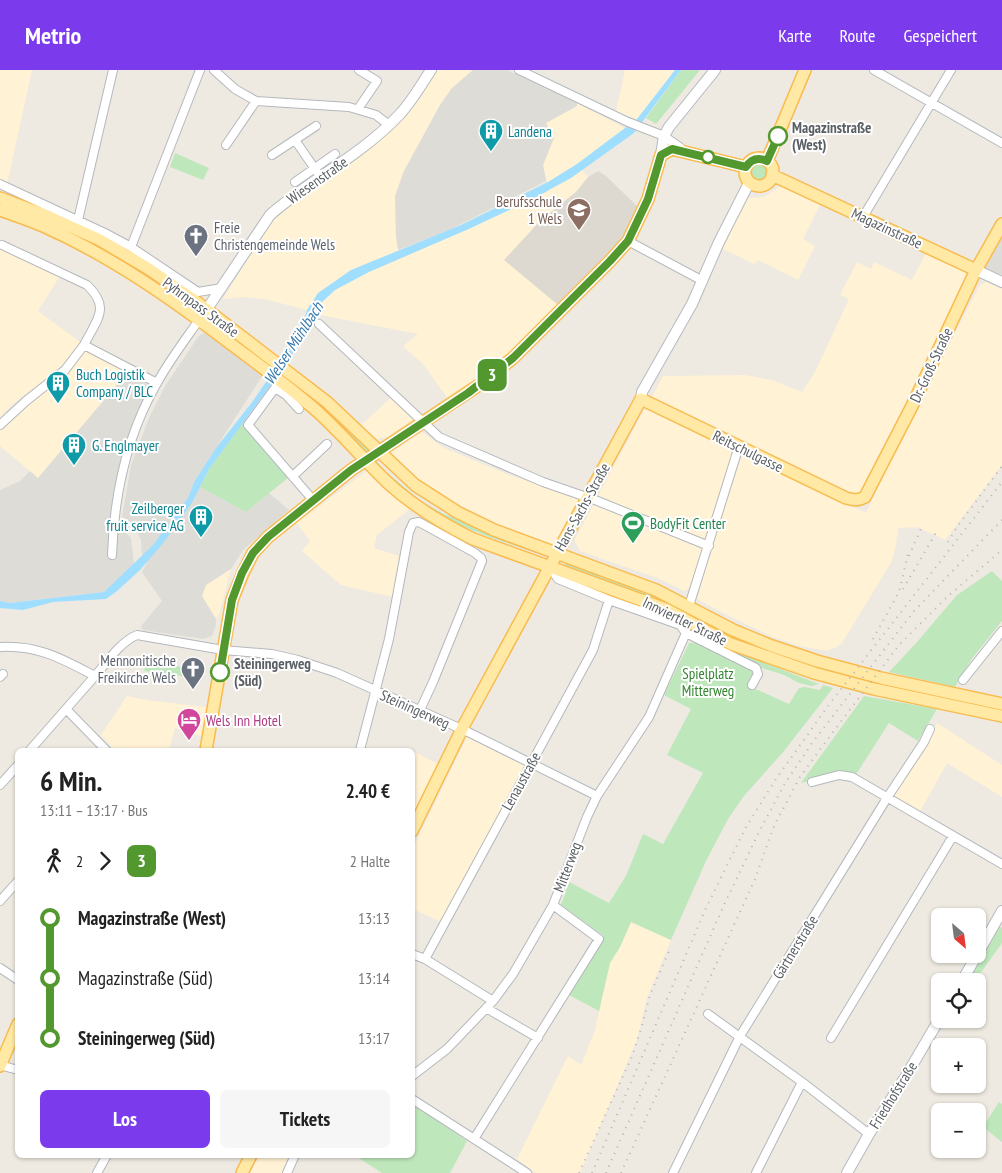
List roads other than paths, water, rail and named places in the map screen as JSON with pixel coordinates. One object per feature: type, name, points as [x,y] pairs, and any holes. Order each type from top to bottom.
[{"type":"main road","points":[[767,161],[805,70]]},
{"type":"main road","points":[[206,748],[232,600],[242,573],[253,553],[268,537],[365,460],[479,385],[513,358],[628,241],[648,199],[661,155],[672,149],[746,167]]},
{"type":"main road","points":[[754,160],[767,161],[772,168],[772,175],[768,182],[762,186],[750,183],[745,176],[746,167],[754,160]]},
{"type":"main road","name":"Magazinstraße","points":[[772,175],[976,270]]},
{"type":"main road","name":"Pyhrnpass Straße","points":[[0,198],[47,216],[100,240],[149,269],[203,315],[276,370],[327,402],[378,451]]},
{"type":"main road","name":"Pyhrnpass Straße","points":[[0,210],[42,226],[95,252],[203,315]]},
{"type":"main road","name":"Dr.-Groß-Straße","points":[[854,500],[860,500],[871,487],[912,406],[968,286],[1002,224]]},
{"type":"main road","name":"Pyhrnpass Straße","points":[[276,370],[365,460]]},
{"type":"main road","name":"Reitschulgasse","points":[[641,399],[846,498],[854,500]]},
{"type":"main road","name":"Hans-Sachs-Straße","points":[[415,825],[462,730],[641,399]]},
{"type":"main road","name":"Innviertler Straße","points":[[378,451],[415,485],[456,512],[494,530],[656,590],[733,630],[772,646],[817,661],[881,678],[1002,704]]},
{"type":"main road","name":"Innviertler Straße","points":[[365,460],[390,484],[415,504],[452,529],[498,549],[668,610],[731,644],[814,673],[874,689],[1002,716]]},
{"type":"main road","points":[[571,527],[570,546],[581,562]]},
{"type":"main road","points":[[0,1066],[15,1031]]},
{"type":"main road","points":[[242,1173],[250,1158]]},
{"type":"street","points":[[78,220],[113,70]]},
{"type":"street","points":[[131,247],[200,70]]},
{"type":"street","points":[[214,70],[235,89],[256,102],[326,105],[358,109],[376,115],[389,125]]},
{"type":"street","points":[[358,109],[377,81],[359,70]]},
{"type":"street","name":"Wiesenstraße","points":[[112,555],[115,519],[124,466],[139,422],[157,383],[270,216],[284,203],[364,147],[389,125],[410,101],[431,70]]},
{"type":"street","points":[[519,70],[628,122],[664,136],[688,152]]},
{"type":"street","points":[[661,155],[664,136],[677,115],[714,70]]},
{"type":"street","points":[[874,70],[1002,143]]},
{"type":"street","points":[[863,216],[951,70]]},
{"type":"street","points":[[226,145],[256,102]]},
{"type":"street","points":[[272,155],[316,126]]},
{"type":"street","points":[[295,140],[321,178]]},
{"type":"street","points":[[294,182],[335,154]]},
{"type":"street","name":"Hans-Sachs-Straße","points":[[641,399],[642,392],[678,330],[719,242],[750,183]]},
{"type":"street","points":[[0,184],[131,247],[198,292],[203,299],[203,315]]},
{"type":"street","points":[[628,241],[702,281]]},
{"type":"street","points":[[0,425],[26,401],[65,370],[84,345],[101,311],[100,301],[87,285],[2,245]]},
{"type":"street","name":"Magazinstraße","points":[[976,270],[998,280]]},
{"type":"street","points":[[968,286],[979,280],[998,280]]},
{"type":"street","points":[[198,292],[222,288]]},
{"type":"street","points":[[319,324],[439,437],[543,482],[588,497],[709,546]]},
{"type":"street","points":[[84,345],[157,383]]},
{"type":"street","points":[[300,409],[286,395],[275,388],[248,424],[314,500]]},
{"type":"street","points":[[293,476],[327,444]]},
{"type":"street","points":[[689,606],[739,446]]},
{"type":"street","points":[[361,748],[389,639],[408,532],[413,523],[419,522],[475,553],[481,558],[482,562],[420,710]]},
{"type":"street","points":[[550,567],[558,579],[609,600],[680,625],[686,633],[756,668],[758,674],[752,685]]},
{"type":"street","name":"Lenaustraße","points":[[425,959],[593,650],[609,600]]},
{"type":"street","points":[[963,680],[1002,631]]},
{"type":"street","name":"Mitterweg","points":[[415,1074],[447,1049],[486,1008],[513,974],[553,905],[597,796],[649,717],[686,633]]},
{"type":"street","name":"Steiningerweg","points":[[95,676],[124,643],[137,635],[223,650],[272,654],[298,660],[337,673],[420,710],[597,796]]},
{"type":"street","points":[[0,647],[30,648],[44,652],[95,676],[32,748]]},
{"type":"street","points":[[66,709],[104,748]]},
{"type":"street","name":"Gärtnerstraße","points":[[673,1173],[740,1036],[887,798],[924,742],[930,729]]},
{"type":"street","points":[[0,785],[15,768]]},
{"type":"street","points":[[812,782],[839,775],[852,777],[1002,864]]},
{"type":"street","points":[[831,1038],[952,836]]},
{"type":"street","points":[[0,901],[15,885]]},
{"type":"street","points":[[474,1138],[599,939],[553,905]]},
{"type":"street","points":[[967,973],[1002,911]]},
{"type":"street","points":[[415,955],[425,959],[492,1001]]},
{"type":"street","points":[[0,968],[15,978]]},
{"type":"street","points":[[486,1008],[538,1038]]},
{"type":"street","points":[[708,1014],[802,1082],[869,1134]]},
{"type":"street","name":"Friedhofstraße","points":[[847,1173],[934,1028]]},
{"type":"street","points":[[0,1066],[15,1069]]},
{"type":"street","points":[[756,1173],[802,1082]]},
{"type":"street","points":[[415,1101],[474,1138],[516,1170],[527,1173]]},
{"type":"street","points":[[97,1173],[105,1158]]},
{"type":"street","points":[[287,1173],[294,1158]]},
{"type":"water","name":"Welser Mühlbach","points":[[675,70],[681,70],[634,133],[571,178],[471,228],[369,272],[335,290],[319,305],[287,363],[209,469],[193,501],[178,523],[139,571],[116,592],[106,599],[53,602],[23,610],[0,608],[0,601],[10,603],[104,592],[153,545],[188,498],[194,482],[216,448],[253,401],[293,342],[302,327],[307,310],[318,293],[351,270],[461,225],[548,182],[577,164],[637,119]]},
{"type":"railway","points":[[948,542],[1002,466]]},
{"type":"railway","points":[[592,1173],[706,908],[746,827],[776,779],[828,706],[1002,482]]},
{"type":"railway","points":[[606,1173],[724,905],[784,785],[812,743],[914,611],[1002,520]]},
{"type":"railway","points":[[909,556],[923,524]]},
{"type":"railway","points":[[903,589],[937,531]]},
{"type":"railway","points":[[873,639],[899,592],[909,550]]},
{"type":"railway","points":[[621,1173],[755,879],[774,826],[800,777],[899,645],[948,596],[1002,550]]},
{"type":"railway","points":[[579,1173],[633,1054],[650,995],[669,951]]},
{"type":"place","name":"Magazinstraße (West)","points":[[778,136]]},
{"type":"place","name":"Landena","points":[[491,152]]},
{"type":"place","name":"Berufsschule 1 Wels","points":[[579,231]]},
{"type":"place","name":"Freie Christengemeinde Wels","points":[[196,257]]},
{"type":"place","name":"Buch Logistik Company / BLC","points":[[58,404]]},
{"type":"place","name":"G. Englmayer","points":[[74,466]]},
{"type":"place","name":"Zeilberger fruit service AG","points":[[201,538]]},
{"type":"place","name":"BodyFit Center","points":[[633,544]]},
{"type":"place","name":"Steiningerweg (Süd)","points":[[220,672]]},
{"type":"place","name":"Mennonitische Freikirche Wels","points":[[193,690]]},
{"type":"place","name":"Wels Inn Hotel","points":[[189,741]]},
{"type":"park label","name":"Spielplatz Mitterweg","points":[[708,682]]}]
